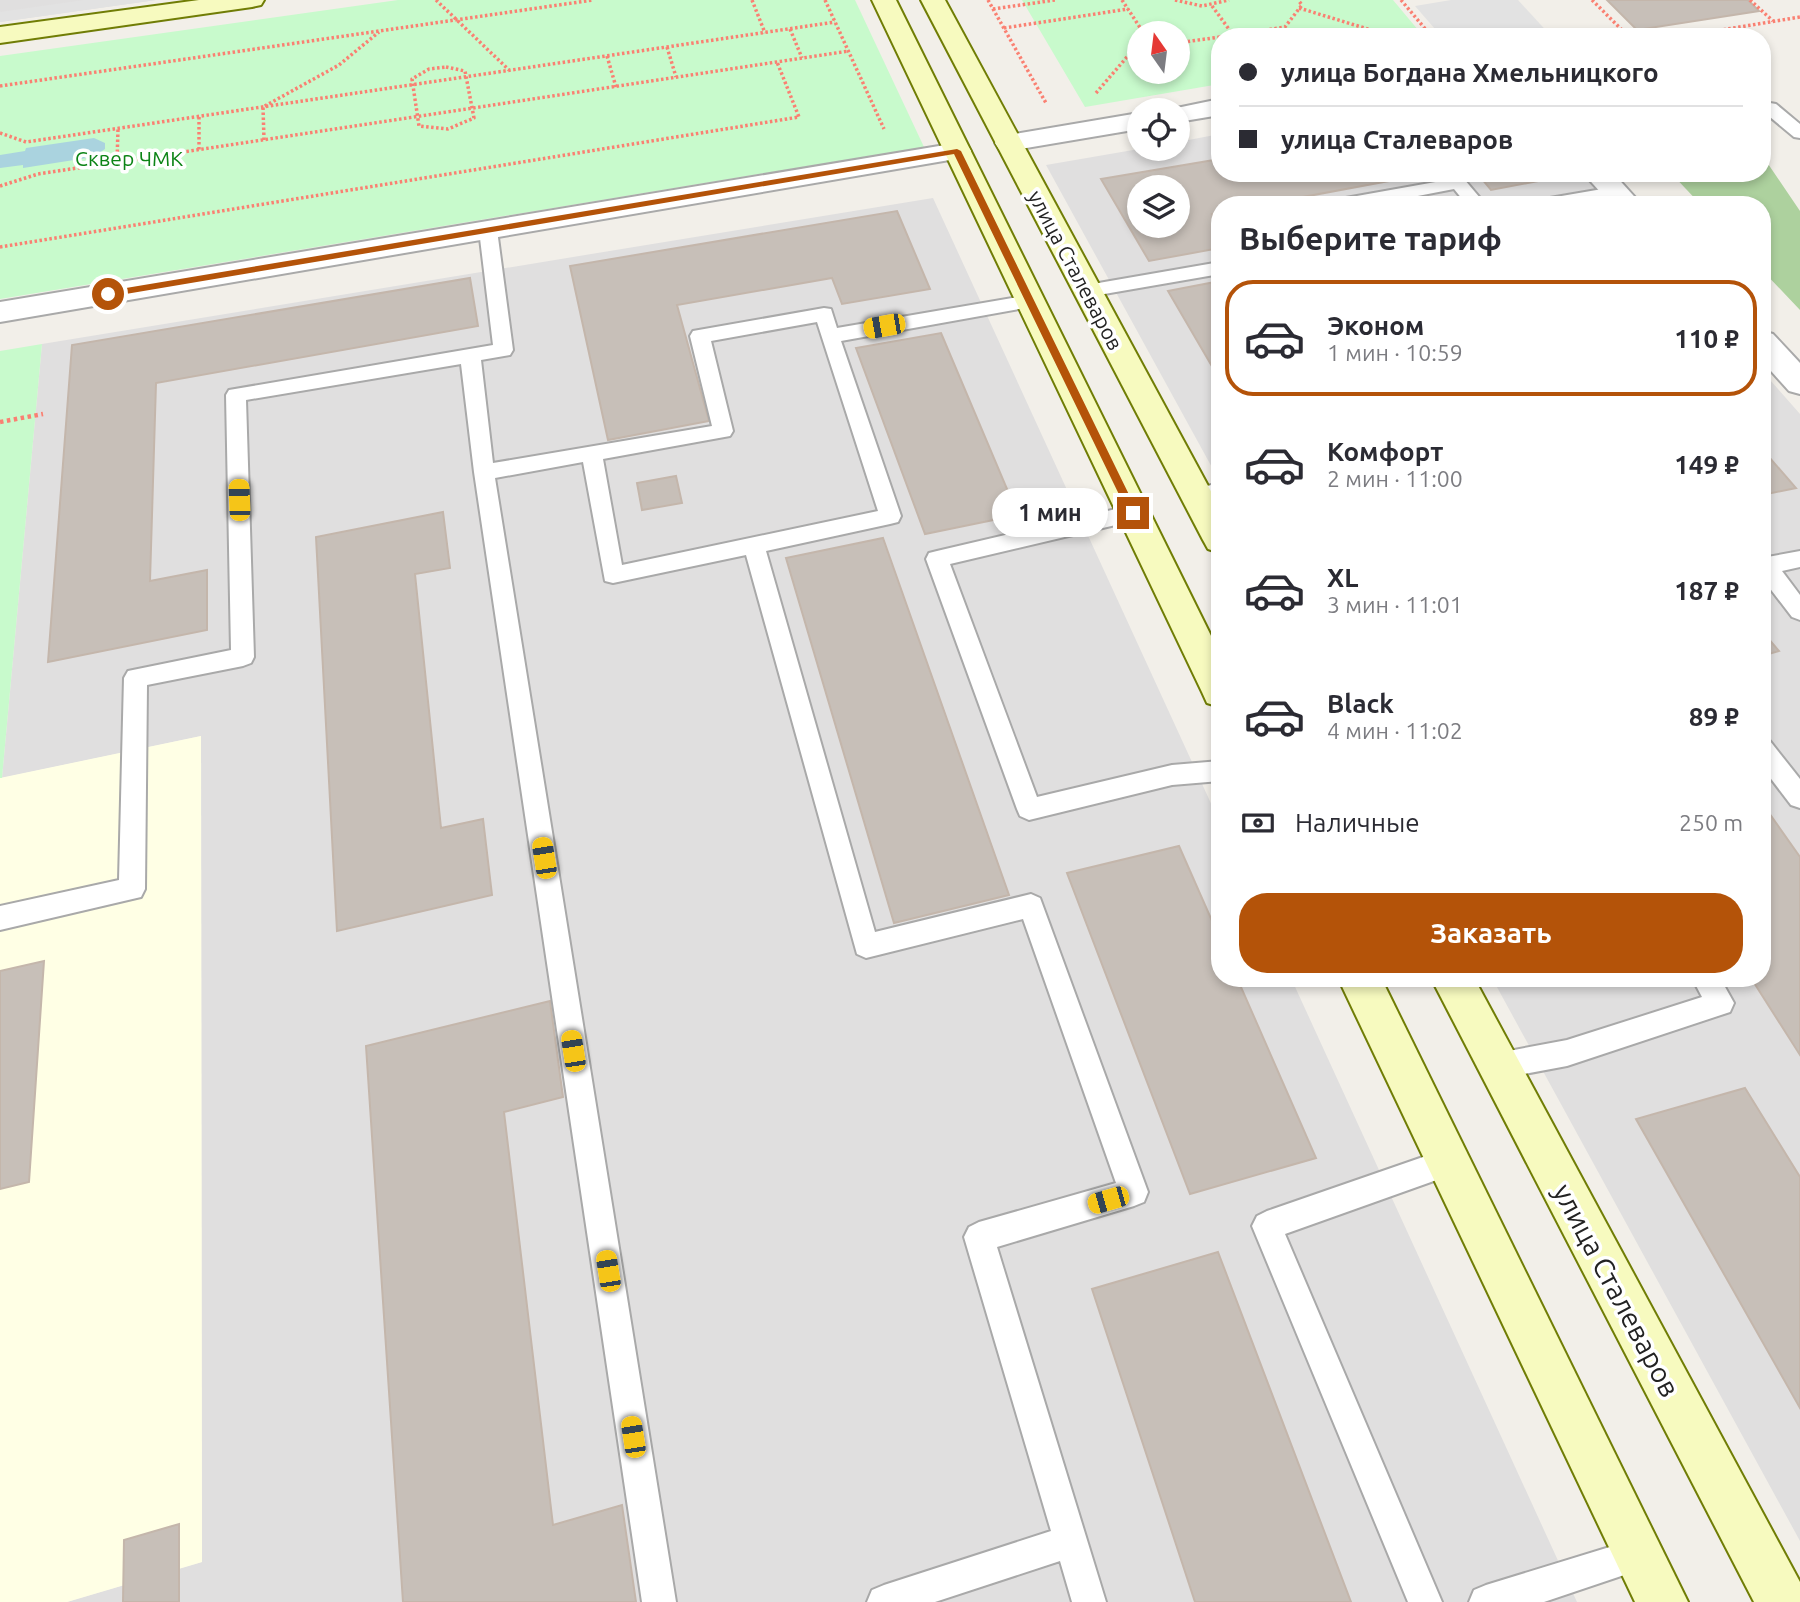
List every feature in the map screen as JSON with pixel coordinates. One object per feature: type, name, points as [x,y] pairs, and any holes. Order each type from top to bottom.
[{"type":"main road","points":[[884,0],[1211,673]]},
{"type":"main road","name":"улица Сталеваров","points":[[933,0],[1087,291],[1208,493]]},
{"type":"main road","points":[[0,35],[242,1]]},
{"type":"main road","points":[[957,151],[1009,143]]},
{"type":"main road","points":[[1363,987],[1662,1602]]},
{"type":"main road","name":"улица Сталеваров","points":[[1457,987],[1787,1593]]},
{"type":"street","points":[[1190,112],[1211,108]]},
{"type":"street","points":[[1009,143],[1059,125],[1127,122]]},
{"type":"street","points":[[0,312],[957,151]]},
{"type":"street","points":[[1771,350],[1798,379]]},
{"type":"lane","points":[[1771,109],[1800,133]]},
{"type":"lane","points":[[1388,196],[1458,183],[1469,196]]},
{"type":"lane","points":[[1585,196],[1613,190]]},
{"type":"lane","points":[[0,918],[132,889],[136,678],[243,657],[236,395],[503,349],[488,230]]},
{"type":"lane","points":[[1087,291],[1211,270]]},
{"type":"lane","points":[[830,336],[1030,300]]},
{"type":"lane","points":[[484,472],[592,453],[723,431],[700,336],[824,314],[890,516],[612,575],[592,453]]},
{"type":"lane","points":[[470,354],[484,472],[659,1602]]},
{"type":"lane","points":[[1133,513],[937,559],[1029,809],[1172,775],[1211,772]]},
{"type":"lane","points":[[754,546],[866,946],[1031,906],[1134,1192],[979,1237],[1088,1602]]},
{"type":"lane","points":[[1771,565],[1800,559]]},
{"type":"lane","points":[[1771,576],[1800,611]]},
{"type":"lane","points":[[1771,760],[1800,798]]},
{"type":"lane","points":[[1499,1066],[1567,1053],[1721,1003],[1711,987]]},
{"type":"lane","points":[[1425,1602],[1267,1226],[1449,1162]]},
{"type":"lane","points":[[884,1602],[1071,1541]]},
{"type":"lane","points":[[1486,1602],[1639,1554]]},
{"type":"path","points":[[436,0],[510,71]]},
{"type":"path","points":[[0,86],[593,0]]},
{"type":"path","points":[[752,0],[765,33]]},
{"type":"path","points":[[825,0],[899,161]]},
{"type":"path","points":[[988,0],[1059,125],[1085,107],[1127,57]]},
{"type":"path","points":[[993,9],[1055,0]]},
{"type":"path","points":[[1122,0],[1136,21]]},
{"type":"path","points":[[1175,0],[1194,6],[1212,6],[1229,0]]},
{"type":"path","points":[[1279,28],[1285,27],[1302,5],[1298,0]]},
{"type":"path","points":[[1401,0],[1424,28]]},
{"type":"path","points":[[1592,0],[1620,28]]},
{"type":"path","points":[[1750,0],[1774,21]]},
{"type":"path","points":[[1212,6],[1227,28]]},
{"type":"path","points":[[1299,8],[1365,28]]},
{"type":"path","points":[[1004,28],[1128,9]]},
{"type":"path","points":[[1732,28],[1800,17]]},
{"type":"path","points":[[0,132],[26,142],[835,22]]},
{"type":"path","points":[[790,29],[802,58]]},
{"type":"path","points":[[262,107],[339,65],[379,31]]},
{"type":"path","points":[[1190,41],[1211,38]]},
{"type":"path","points":[[667,47],[676,77]]},
{"type":"path","points":[[0,187],[22,177],[849,51]]},
{"type":"path","points":[[607,56],[616,87]]},
{"type":"path","points":[[0,247],[799,117],[777,62]]},
{"type":"path","points":[[446,67],[465,71],[474,118],[457,128],[439,131],[419,126],[413,85],[412,79],[429,69],[446,67]]},
{"type":"path","points":[[262,107],[264,140]]},
{"type":"path","points":[[199,117],[199,150]]},
{"type":"path","points":[[117,162],[118,129]]},
{"type":"path","points":[[0,422],[43,414]]},
{"type":"shaded area","points":[[0,0],[156,0],[0,22]]},
{"type":"shaded area","points":[[84,0],[156,0],[0,22],[0,12]]},
{"type":"shaded area","points":[[1451,0],[1518,0],[1544,28],[1434,28],[1415,6]]},
{"type":"shaded area","points":[[1211,136],[1211,182],[1596,182],[1608,196],[1211,196],[1211,466],[1046,165],[1127,151],[1127,161],[1190,161],[1190,140]]},
{"type":"shaded area","points":[[933,198],[1211,803],[1211,987],[1295,987],[1577,1602],[67,1602],[202,1562],[201,736],[2,778],[42,344]]},
{"type":"shaded area","points":[[1771,381],[1800,414],[1800,1541],[1497,987],[1771,987]]},
{"type":"shaded area","points":[[201,736],[202,1562],[67,1602],[0,1602],[0,778]]},
{"type":"green space","name":"Сквер ЧМК","points":[[398,0],[855,0],[924,147],[0,299],[0,56]]},
{"type":"green space","points":[[1022,0],[1393,0],[1416,28],[1211,28],[1211,86],[1085,107]]},
{"type":"green space","points":[[1771,168],[1800,211],[1800,310],[1771,279],[1771,196],[1693,196],[1679,182],[1771,182]]},
{"type":"green space","points":[[42,344],[2,778],[0,778],[0,351]]},
{"type":"water","points":[[94,138],[105,143],[105,149],[93,157],[23,168],[23,165],[0,168],[0,155],[25,151],[26,148]]},
{"type":"building","points":[[1607,0],[1748,0],[1759,11],[1650,28],[1635,28]]},
{"type":"building","points":[[1211,161],[1211,182],[1384,182],[1308,196],[1211,196],[1211,250],[1149,261],[1136,238],[1190,238],[1190,175],[1127,175],[1127,223],[1101,179]]},
{"type":"building","points":[[1484,182],[1533,182],[1491,190]]},
{"type":"building","points":[[897,211],[930,289],[842,304],[832,278],[677,305],[709,421],[608,440],[570,266]]},
{"type":"building","points":[[470,278],[478,326],[156,383],[150,581],[207,570],[207,630],[48,662],[72,345]]},
{"type":"building","points":[[1211,283],[1211,365],[1168,291]]},
{"type":"building","points":[[941,333],[1018,515],[925,534],[856,348]]},
{"type":"building","points":[[1771,459],[1796,488],[1771,493]]},
{"type":"building","points":[[676,476],[682,503],[642,510],[637,483]]},
{"type":"building","points":[[443,512],[450,568],[415,574],[441,828],[483,819],[492,895],[337,931],[316,537]]},
{"type":"building","points":[[883,538],[1009,895],[894,923],[786,558]]},
{"type":"building","points":[[1771,642],[1779,651],[1771,653]]},
{"type":"building","points":[[1771,816],[1800,857],[1800,1055],[1757,987],[1771,987]]},
{"type":"building","points":[[1179,846],[1211,919],[1211,987],[1241,987],[1316,1158],[1190,1194],[1067,873]]},
{"type":"building","points":[[44,961],[29,1182],[0,1189],[0,971]]},
{"type":"building","points":[[550,1001],[563,1097],[504,1112],[553,1525],[622,1505],[636,1602],[403,1602],[366,1046]]},
{"type":"building","points":[[1745,1088],[1800,1177],[1800,1408],[1636,1119]]},
{"type":"building","points":[[1218,1252],[1351,1602],[1195,1602],[1092,1289]]},
{"type":"building","points":[[179,1524],[179,1602],[123,1602],[124,1540]]},
{"type":"route","points":[[108,294],[957,151],[1133,513]]}]
